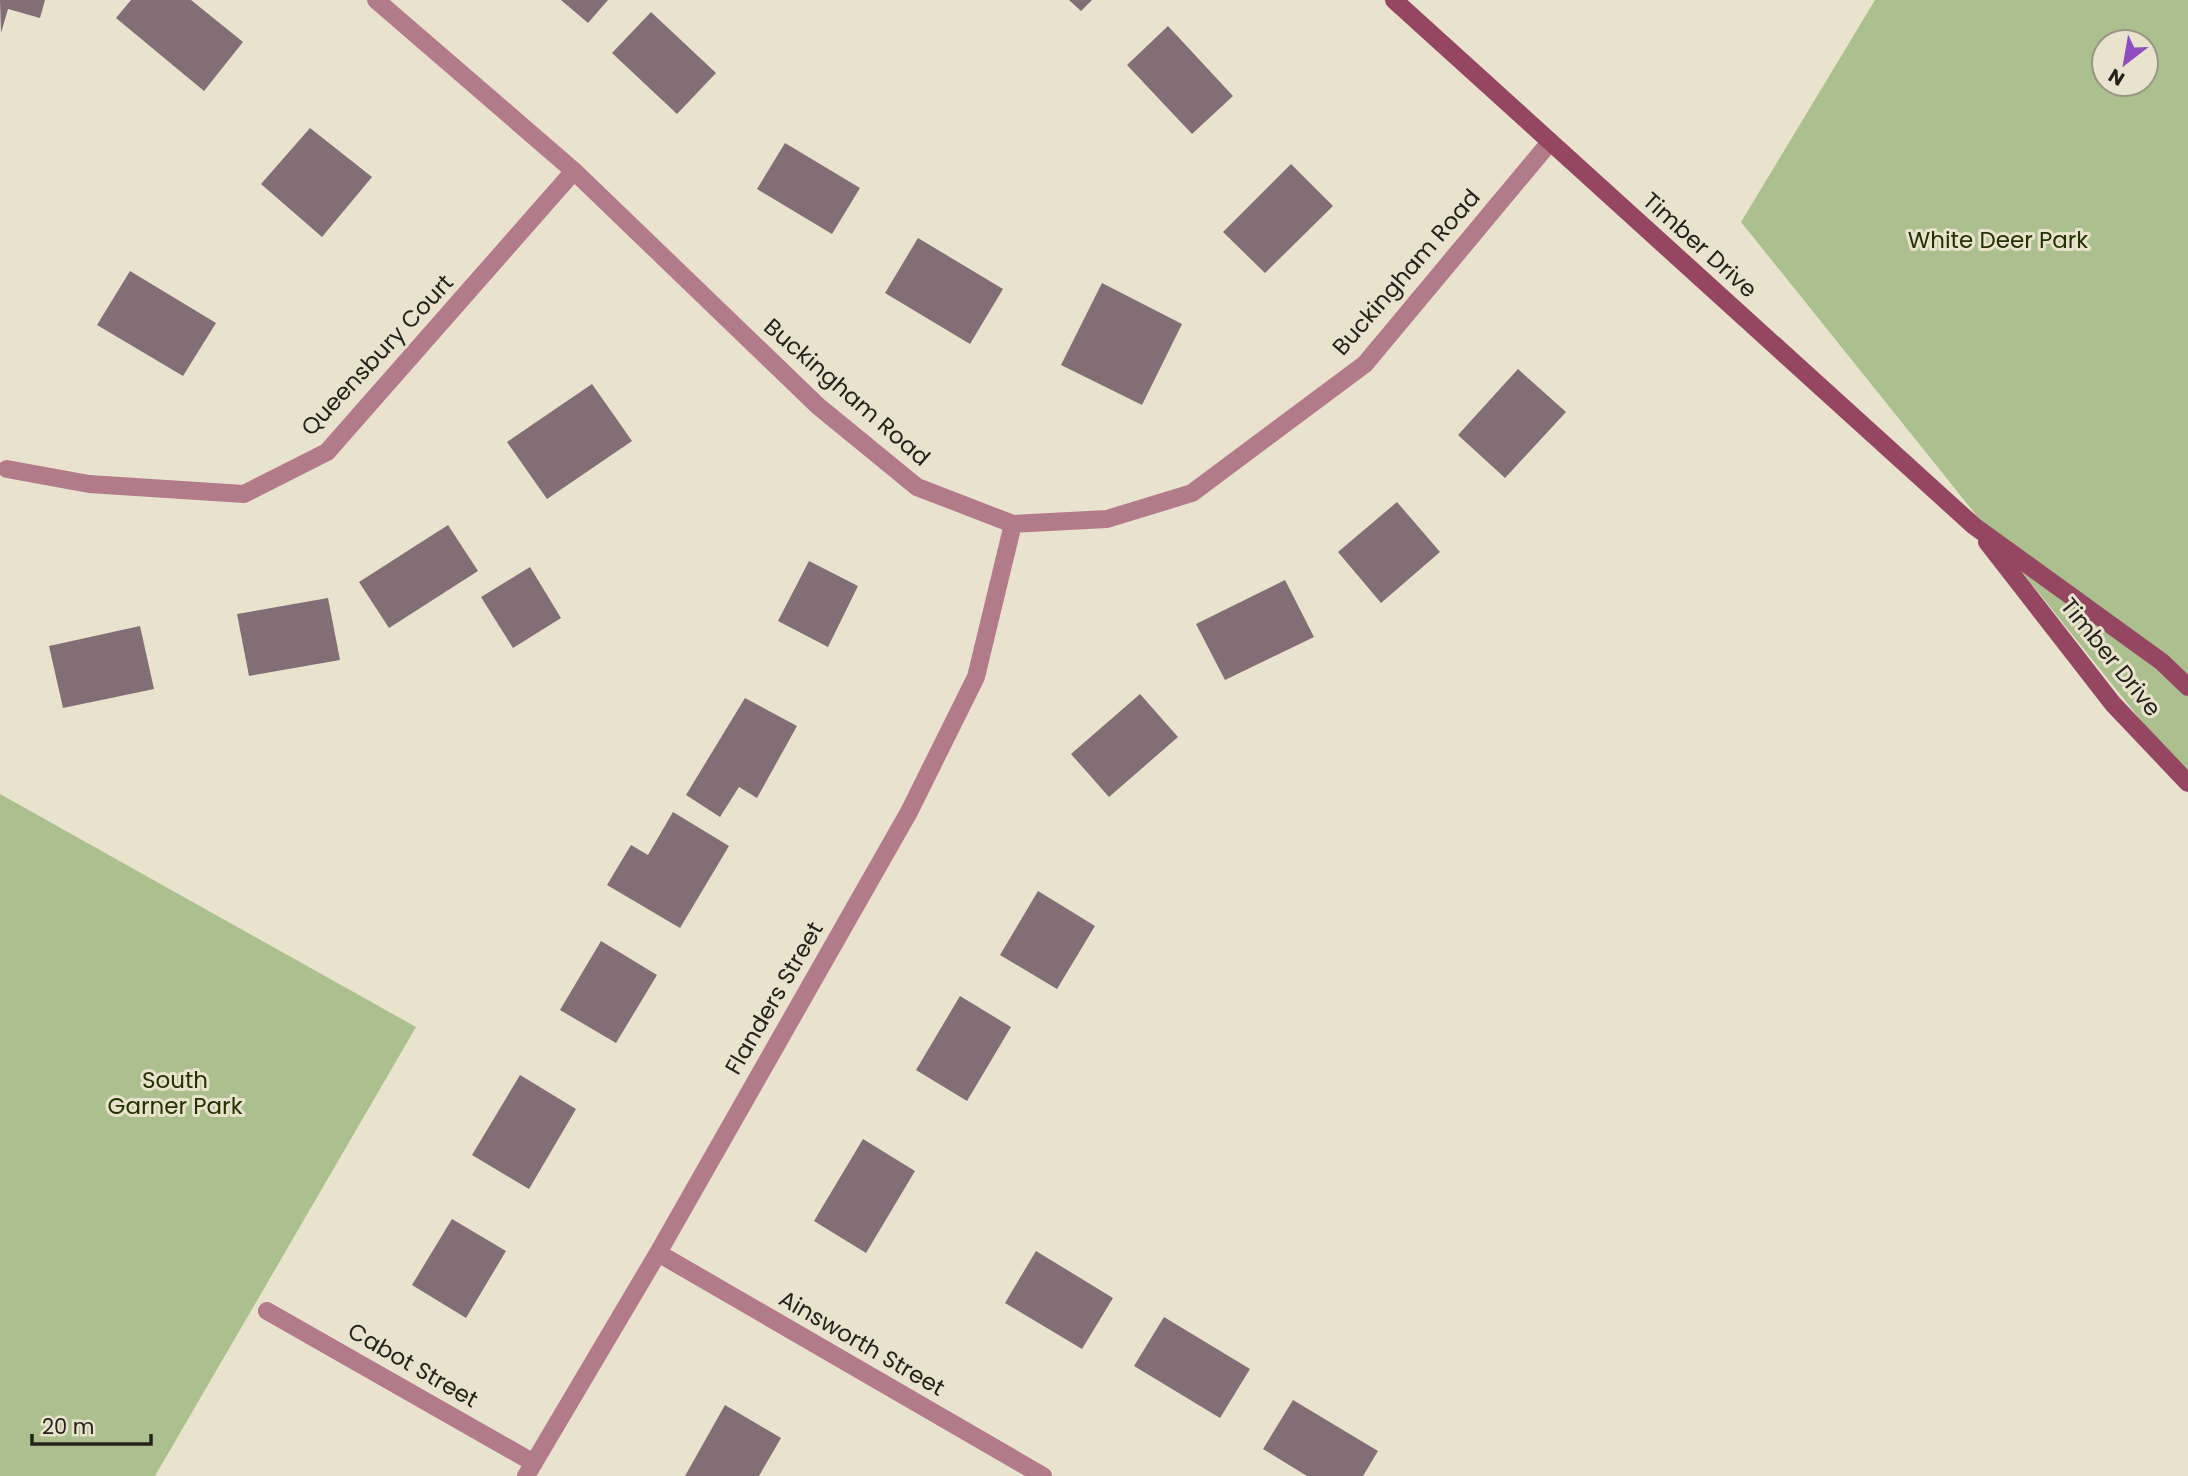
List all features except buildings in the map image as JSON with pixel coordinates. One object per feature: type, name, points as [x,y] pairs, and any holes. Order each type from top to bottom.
[{"type":"main road","name":"Timber Drive","points":[[1394,0],[1975,526],[2162,662],[2188,687]]},
{"type":"main road","name":"Timber Drive","points":[[1975,526],[2113,704],[2188,783]]},
{"type":"street","name":"Buckingham Road","points":[[376,0],[575,171],[818,406],[917,487],[1013,524],[1107,519],[1192,492],[1365,364],[1550,142]]},
{"type":"street","name":"Queensbury Court","points":[[7,469],[89,484],[244,494],[327,452],[575,171]]},
{"type":"street","name":"Flanders Street","points":[[530,1469],[909,812],[976,677],[1013,524]]},
{"type":"street","name":"Ainsworth Street","points":[[657,1253],[1043,1476]]},
{"type":"street","name":"Cabot Street","points":[[267,1311],[530,1469]]},
{"type":"green space","name":"White Deer Park","points":[[1875,0],[2188,0],[2188,779],[1741,222]]},
{"type":"green space","name":"South Garner Park","points":[[0,794],[416,1027],[155,1476],[0,1476]]}]
